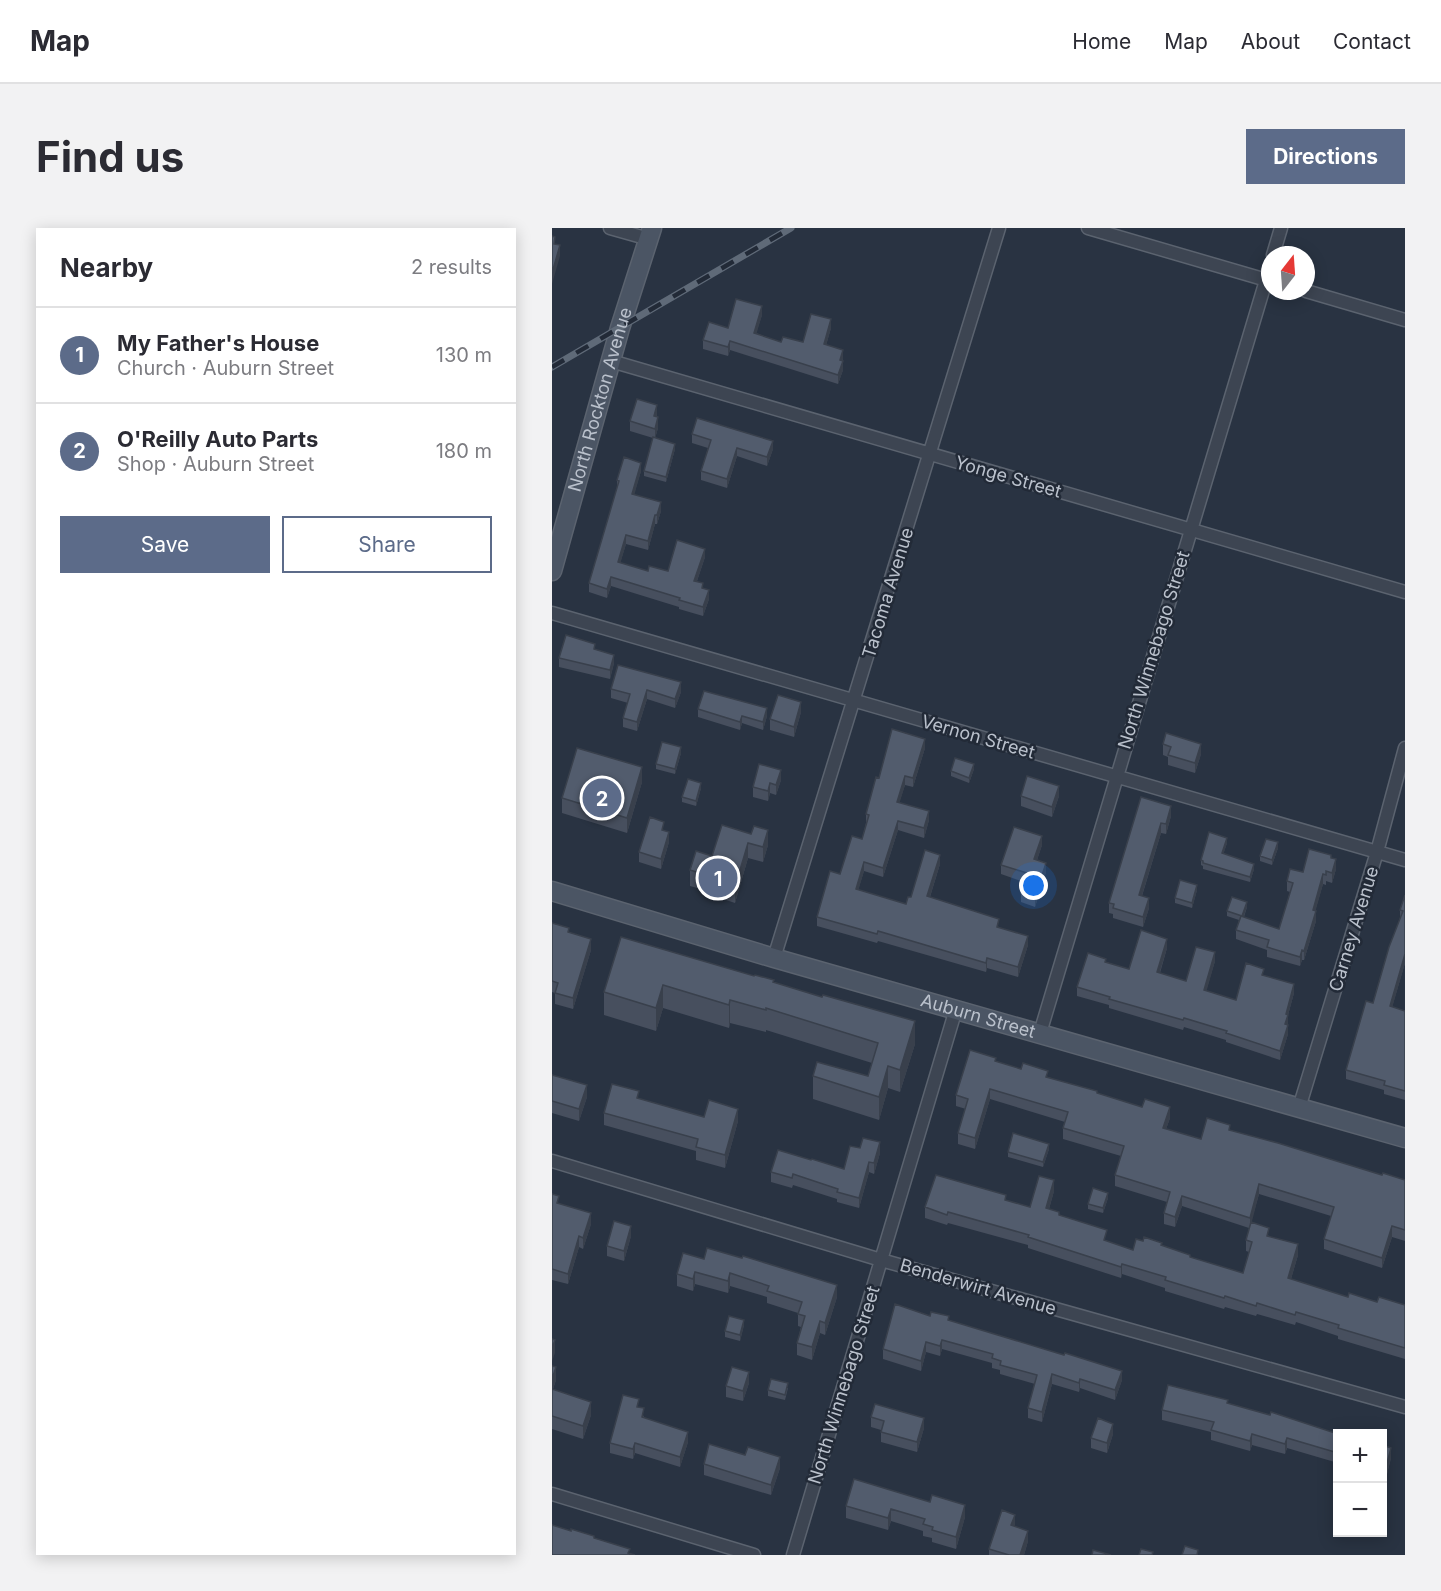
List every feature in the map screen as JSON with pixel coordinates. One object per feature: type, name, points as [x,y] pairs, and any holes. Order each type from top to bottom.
[{"type":"main road","name":"North Rockton Avenue","points":[[552,571],[611,361],[650,234]]},
{"type":"main road","name":"Auburn Street","points":[[552,891],[774,958],[956,1008],[1405,1138]]},
{"type":"street","points":[[610,228],[650,234]]},
{"type":"street","name":"Tacoma Avenue","points":[[774,958],[999,228]]},
{"type":"street","points":[[1088,228],[1261,278]]},
{"type":"street","points":[[1276,246],[1281,228]]},
{"type":"street","points":[[1315,294],[1405,320]]},
{"type":"street","name":"North Winnebago Street","points":[[1040,1033],[1190,530],[1262,300]]},
{"type":"street","name":"Yonge Street","points":[[611,361],[1405,592]]},
{"type":"street","name":"Vernon Street","points":[[552,613],[1405,860]]},
{"type":"street","name":"Carney Avenue","points":[[1299,1108],[1377,852],[1405,748]]},
{"type":"street","name":"North Winnebago Street","points":[[793,1555],[956,1008]]},
{"type":"street","name":"Benderwirt Avenue","points":[[552,1161],[881,1260],[1405,1407]]},
{"type":"street","points":[[552,1494],[754,1555]]},
{"type":"building","points":[[552,236],[555,237],[554,244],[560,245],[552,273]]},
{"type":"building","points":[[736,299],[762,306],[754,333],[781,342],[783,337],[803,342],[811,314],[831,319],[824,344],[843,350],[840,360],[843,361],[838,375],[730,341],[728,347],[703,340],[709,322],[728,328]]},
{"type":"building","points":[[637,399],[657,405],[654,416],[658,417],[655,429],[630,421]]},
{"type":"building","points":[[697,418],[773,441],[767,457],[737,448],[727,479],[701,471],[711,440],[692,434]]},
{"type":"building","points":[[653,437],[675,444],[666,477],[644,471]]},
{"type":"building","points":[[624,457],[641,463],[632,494],[661,502],[648,541],[626,535],[618,562],[648,571],[649,566],[668,571],[677,540],[705,549],[694,581],[703,583],[702,588],[709,590],[703,607],[611,577],[607,589],[589,583]]},
{"type":"building","points":[[566,635],[595,644],[594,649],[614,655],[610,670],[559,658]]},
{"type":"building","points":[[618,665],[681,682],[675,699],[647,690],[637,722],[623,718],[630,694],[611,689]]},
{"type":"building","points":[[704,691],[767,708],[763,722],[742,716],[740,722],[698,709]]},
{"type":"building","points":[[778,695],[801,702],[794,727],[770,719]]},
{"type":"building","points":[[892,729],[925,739],[913,778],[905,776],[897,802],[929,811],[924,828],[898,821],[883,868],[864,862],[856,889],[906,904],[908,897],[911,897],[925,850],[940,855],[927,896],[999,919],[997,927],[1028,936],[1018,967],[987,958],[986,963],[878,931],[877,934],[817,917],[830,871],[840,874],[852,836],[862,839],[876,777],[879,778]]},
{"type":"building","points":[[1166,733],[1201,744],[1195,763],[1168,755],[1171,747],[1163,744]]},
{"type":"building","points":[[662,742],[681,747],[675,769],[656,764]]},
{"type":"building","points":[[577,748],[642,767],[627,818],[562,798]]},
{"type":"building","points":[[955,758],[974,764],[969,778],[951,771]]},
{"type":"building","points":[[759,764],[781,770],[776,785],[770,783],[768,791],[753,787]]},
{"type":"building","points":[[1027,776],[1059,786],[1052,807],[1021,796]]},
{"type":"building","points":[[688,779],[701,783],[696,801],[682,797]]},
{"type":"building","points":[[1141,797],[1171,806],[1166,824],[1161,823],[1139,895],[1149,898],[1143,917],[1113,908],[1114,904],[1109,903]]},
{"type":"building","points":[[650,817],[664,822],[662,830],[669,832],[661,859],[639,852]]},
{"type":"building","points":[[722,825],[751,834],[754,826],[768,830],[763,847],[748,843],[735,887],[708,879],[709,876],[690,870],[696,851],[712,856]]},
{"type":"building","points":[[1014,827],[1042,836],[1034,859],[1046,863],[1035,897],[1021,893],[1027,873],[1001,865]]},
{"type":"building","points":[[1209,832],[1227,838],[1222,853],[1254,864],[1250,877],[1203,863],[1201,860]]},
{"type":"building","points":[[1266,839],[1278,842],[1272,860],[1260,856]]},
{"type":"building","points":[[1309,849],[1331,855],[1331,858],[1336,859],[1332,873],[1326,871],[1326,875],[1323,874],[1313,910],[1316,911],[1304,951],[1302,950],[1300,957],[1267,947],[1269,940],[1236,930],[1241,916],[1279,929],[1293,883],[1287,881],[1290,869],[1303,872]]},
{"type":"building","points":[[1180,880],[1197,885],[1192,903],[1175,898]]},
{"type":"building","points":[[1405,895],[1405,954],[1390,1006],[1405,1011],[1405,1091],[1384,1085],[1385,1081],[1346,1070],[1366,1001],[1373,1003],[1389,947],[1403,911],[1400,910]]},
{"type":"building","points":[[1232,897],[1247,902],[1242,916],[1227,911]]},
{"type":"building","points":[[552,923],[569,928],[568,932],[591,939],[573,998],[555,993],[558,983],[552,981]]},
{"type":"building","points":[[1141,930],[1167,939],[1157,972],[1186,981],[1196,947],[1215,952],[1204,990],[1236,1000],[1246,963],[1264,969],[1262,975],[1294,984],[1286,1014],[1288,1015],[1285,1024],[1288,1025],[1280,1051],[1226,1033],[1227,1031],[1109,999],[1110,997],[1077,987],[1088,953],[1106,959],[1105,962],[1129,969]]},
{"type":"building","points":[[621,937],[774,980],[773,982],[822,997],[823,995],[915,1021],[900,1070],[888,1066],[879,1097],[813,1076],[817,1062],[868,1076],[878,1043],[766,1008],[766,1010],[730,1000],[729,1005],[663,985],[656,1008],[604,992]]},
{"type":"building","points":[[970,1050],[1021,1069],[1023,1063],[1048,1071],[1046,1077],[1097,1091],[1097,1093],[1142,1107],[1145,1099],[1170,1107],[1163,1128],[1201,1139],[1207,1118],[1230,1125],[1229,1130],[1405,1180],[1405,1230],[1392,1226],[1382,1258],[1324,1239],[1334,1207],[1259,1184],[1250,1218],[1182,1196],[1175,1217],[1164,1213],[1170,1192],[1115,1175],[1124,1146],[1063,1128],[1068,1112],[990,1089],[975,1138],[958,1133],[968,1099],[956,1095]]},
{"type":"building","points":[[552,1075],[587,1085],[579,1109],[552,1101]]},
{"type":"building","points":[[612,1084],[639,1091],[637,1098],[704,1117],[709,1100],[738,1109],[725,1155],[696,1147],[698,1139],[604,1113]]},
{"type":"building","points":[[1013,1133],[1049,1144],[1043,1162],[1008,1152]]},
{"type":"building","points":[[863,1138],[880,1142],[874,1163],[869,1162],[859,1198],[837,1192],[838,1189],[793,1174],[792,1178],[771,1172],[778,1150],[844,1169],[850,1146],[860,1148]]},
{"type":"building","points":[[936,1175],[1006,1195],[1005,1200],[1030,1207],[1039,1176],[1054,1180],[1046,1208],[1059,1212],[1059,1215],[1107,1230],[1104,1240],[1133,1250],[1136,1239],[1143,1241],[1144,1237],[1190,1255],[1190,1257],[1243,1273],[1252,1242],[1246,1240],[1251,1222],[1269,1228],[1267,1236],[1298,1244],[1288,1278],[1348,1297],[1349,1293],[1377,1302],[1379,1297],[1405,1305],[1405,1348],[1338,1328],[1339,1325],[1296,1312],[1295,1315],[1257,1303],[1256,1306],[1225,1296],[1224,1298],[1165,1280],[1166,1277],[1122,1264],[1121,1267],[1028,1237],[1029,1235],[948,1212],[947,1215],[925,1207]]},
{"type":"building","points":[[1093,1188],[1108,1193],[1103,1208],[1088,1204]]},
{"type":"building","points":[[552,1194],[559,1196],[557,1203],[591,1213],[583,1238],[579,1236],[568,1274],[552,1269]]},
{"type":"building","points":[[614,1221],[631,1226],[624,1251],[607,1246]]},
{"type":"building","points":[[707,1248],[742,1258],[743,1256],[837,1285],[825,1323],[820,1321],[812,1347],[797,1343],[805,1316],[798,1314],[802,1302],[767,1291],[769,1286],[730,1273],[728,1281],[695,1272],[693,1279],[677,1274],[683,1253],[704,1259]]},
{"type":"building","points":[[895,1304],[930,1316],[931,1312],[949,1316],[948,1320],[1122,1371],[1115,1390],[1080,1379],[1079,1383],[1052,1374],[1042,1412],[1028,1408],[1037,1375],[1000,1365],[1001,1361],[992,1358],[993,1354],[942,1340],[940,1346],[926,1342],[921,1361],[883,1349]]},
{"type":"building","points":[[729,1316],[744,1320],[740,1335],[725,1331]]},
{"type":"building","points":[[552,1366],[556,1367],[552,1379]]},
{"type":"building","points":[[732,1367],[749,1372],[743,1391],[726,1386]]},
{"type":"building","points":[[771,1379],[788,1383],[785,1395],[768,1390]]},
{"type":"building","points":[[1168,1385],[1228,1400],[1227,1403],[1270,1415],[1271,1412],[1333,1432],[1333,1452],[1287,1438],[1285,1444],[1252,1434],[1250,1441],[1211,1430],[1214,1422],[1162,1410]]},
{"type":"building","points":[[552,1389],[591,1402],[583,1426],[552,1416]]},
{"type":"building","points":[[623,1395],[639,1399],[637,1407],[644,1408],[642,1417],[688,1432],[680,1457],[635,1443],[633,1449],[610,1443]]},
{"type":"building","points":[[875,1404],[924,1418],[917,1442],[881,1432],[884,1421],[871,1417]]},
{"type":"building","points":[[1098,1418],[1113,1424],[1107,1443],[1091,1438]]},
{"type":"building","points":[[709,1444],[745,1455],[748,1447],[780,1457],[771,1485],[704,1464]]},
{"type":"building","points":[[1387,1446],[1391,1448],[1387,1463]]},
{"type":"building","points":[[854,1479],[930,1502],[932,1495],[965,1505],[956,1537],[932,1530],[933,1527],[923,1524],[925,1519],[891,1509],[888,1518],[846,1506]]},
{"type":"building","points":[[1002,1510],[1015,1515],[1011,1525],[1028,1531],[1020,1555],[1009,1555],[989,1549]]},
{"type":"building","points":[[552,1525],[594,1536],[594,1538],[630,1549],[628,1553],[635,1555],[552,1555]]},
{"type":"building","points":[[1185,1546],[1198,1550],[1197,1555],[1182,1555]]},
{"type":"building","points":[[1141,1549],[1153,1552],[1152,1555],[1139,1555]]},
{"type":"building","points":[[1093,1550],[1111,1555],[1092,1555]]},
{"type":"railway","points":[[552,367],[791,228]]},
{"type":"place","name":"O'Reilly Auto Parts","points":[[602,798]]},
{"type":"place","name":"My Father's House","points":[[718,878]]}]
